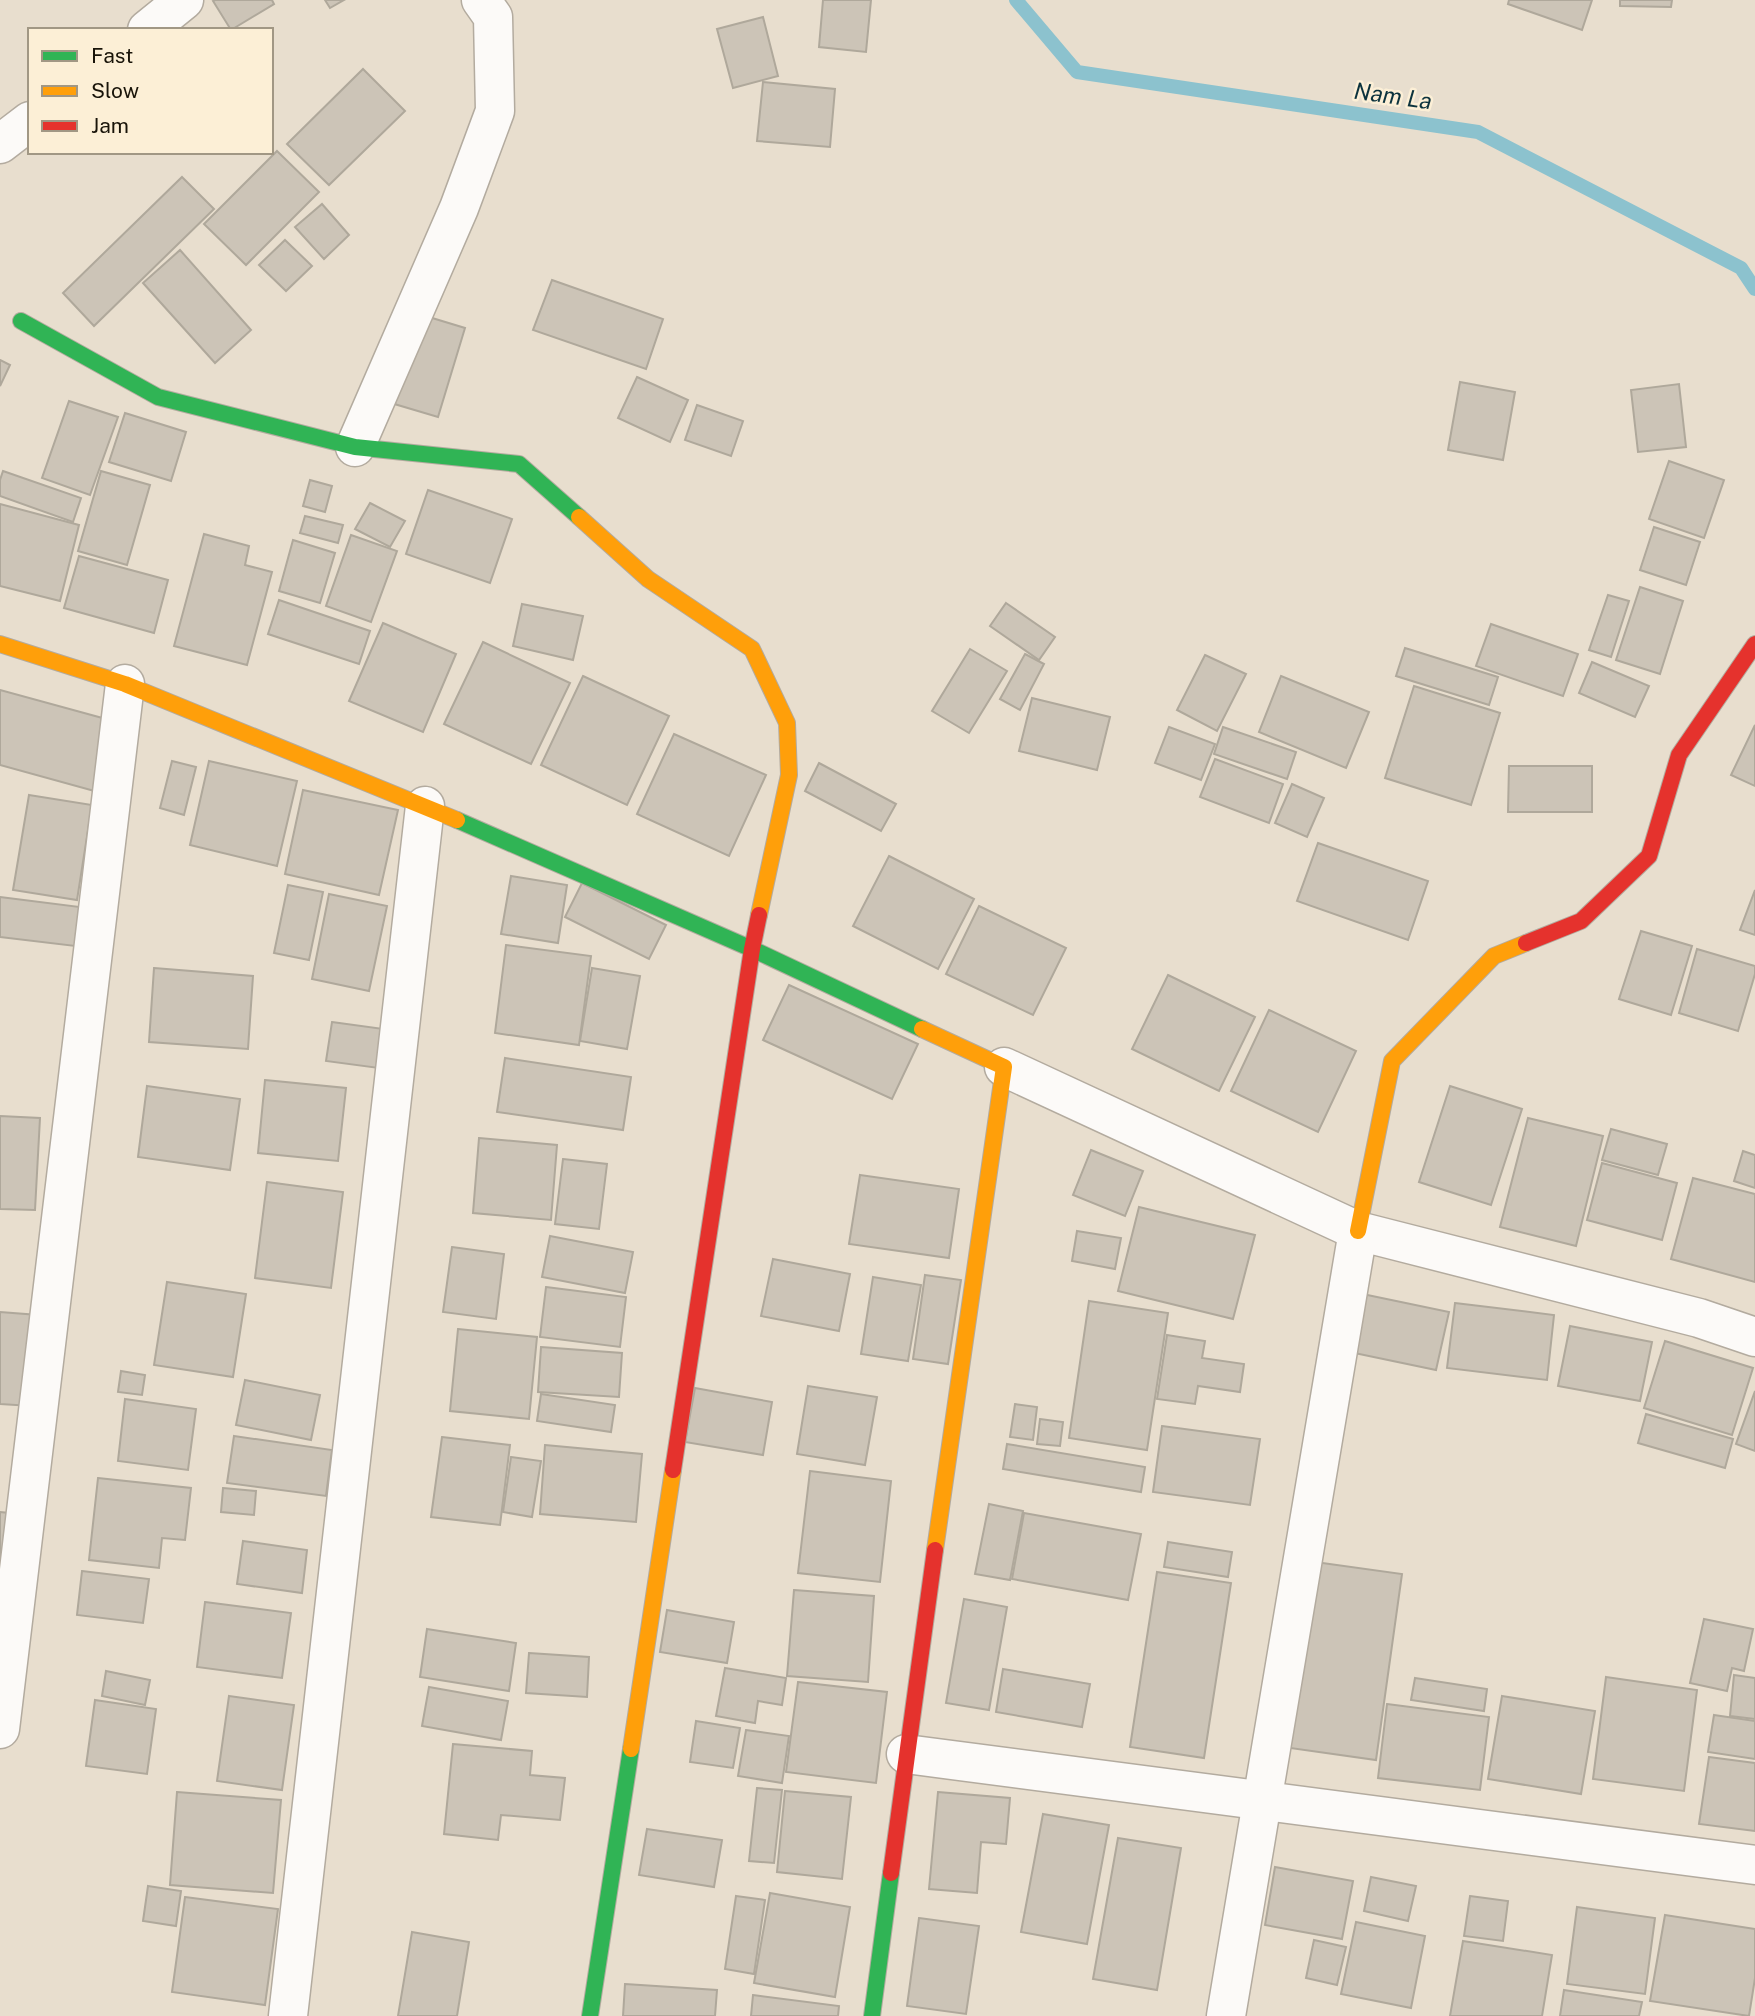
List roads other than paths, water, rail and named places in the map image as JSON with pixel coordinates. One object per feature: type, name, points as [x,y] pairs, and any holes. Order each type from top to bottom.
[{"type":"street","points":[[149,28],[184,0]]},
{"type":"street","points":[[355,447],[459,208],[495,111],[493,18],[481,0]]},
{"type":"street","points":[[0,144],[28,123]]},
{"type":"street","points":[[21,321],[158,397],[355,447],[519,464],[648,579],[752,649],[787,723],[789,775],[752,949],[590,2016]]},
{"type":"street","points":[[0,644],[125,684],[425,806],[752,949],[1358,1231],[1699,1318],[1755,1337]]},
{"type":"street","points":[[1226,2016],[1358,1231],[1392,1061],[1494,956],[1581,920],[1649,856],[1679,755],[1755,644]]},
{"type":"street","points":[[0,1728],[14,1491],[125,684]]},
{"type":"street","points":[[288,2016],[425,806]]},
{"type":"street","points":[[872,2016],[906,1754],[1004,1067]]},
{"type":"street","points":[[906,1754],[1755,1865]]},
{"type":"waterway","name":"Nam La","points":[[1016,0],[1077,72],[1478,132],[1741,268],[1755,289]]}]
